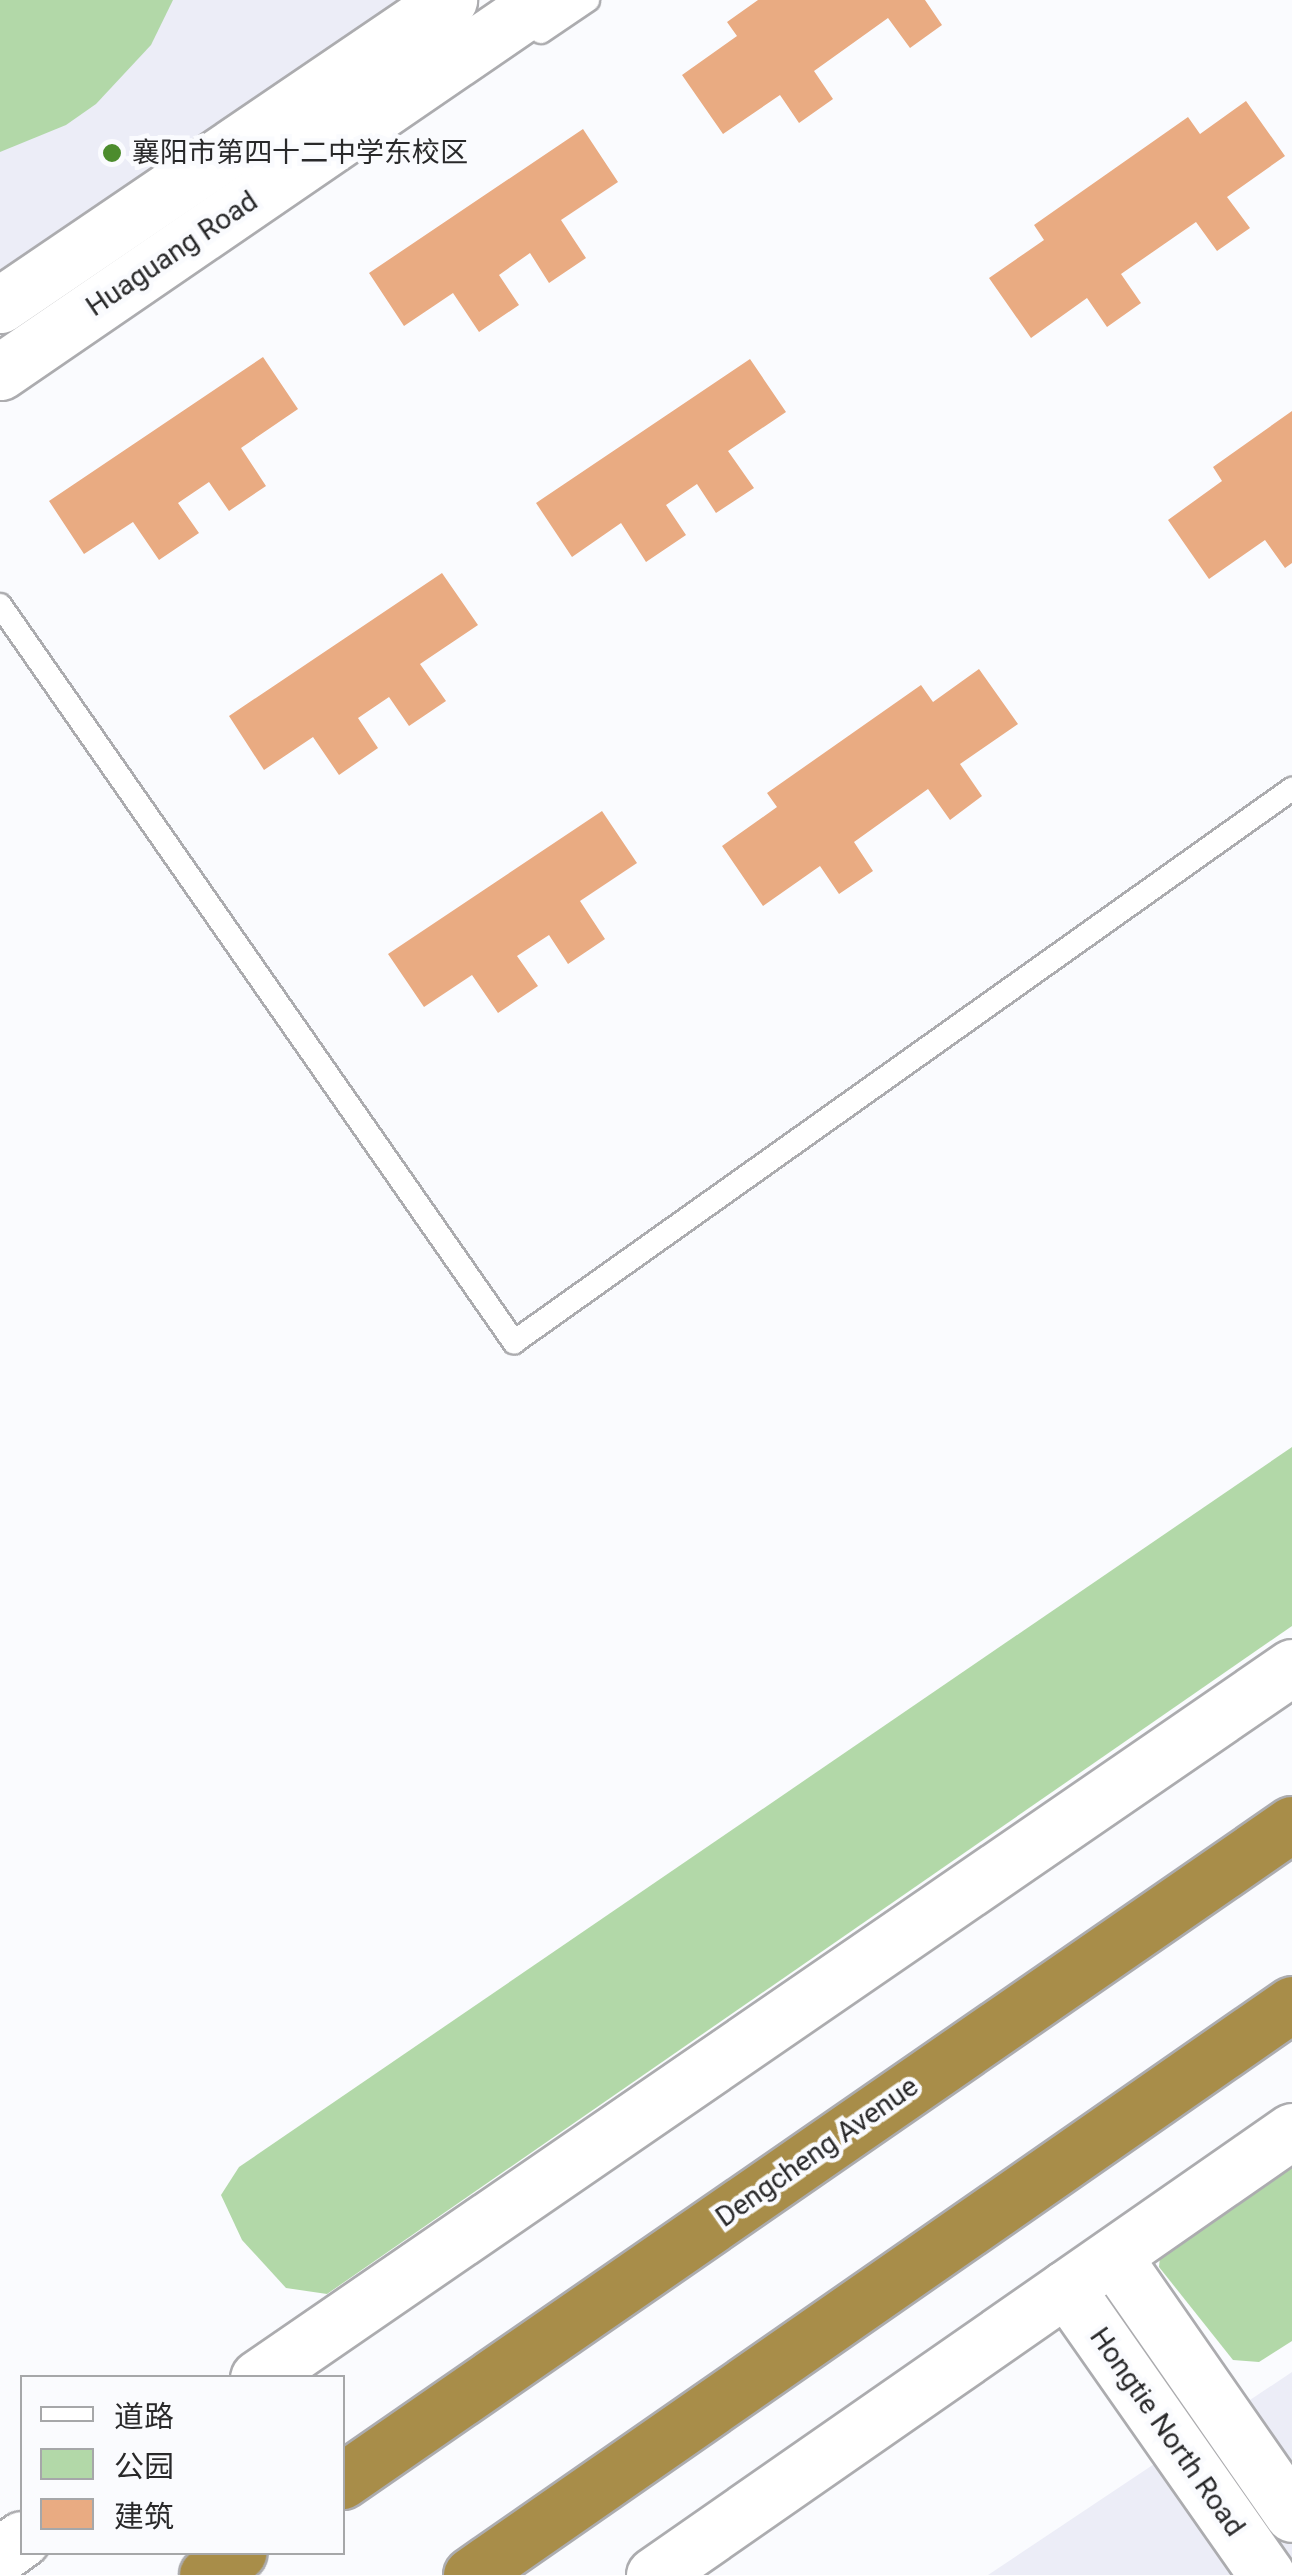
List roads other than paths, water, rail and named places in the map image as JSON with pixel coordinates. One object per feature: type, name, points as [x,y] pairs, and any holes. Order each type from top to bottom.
[{"type":"highway","name":"Dengcheng Avenue","points":[[345,2479],[1292,1824]]},
{"type":"highway","points":[[471,2575],[1292,2004]]},
{"type":"highway","points":[[207,2575],[236,2555]]},
{"type":"street","name":"Huaguang Road","points":[[0,305],[449,0]]},
{"type":"street","name":"Huaguang Road","points":[[8,381],[542,0]]},
{"type":"street","points":[[262,2375],[1292,1667]]},
{"type":"street","points":[[654,2575],[1292,2131]]},
{"type":"street","name":"Hongtie North Road","points":[[1113,2256],[1292,2514]]},
{"type":"street","name":"Hongtie North Road","points":[[1066,2288],[1267,2575]]},
{"type":"lane","points":[[8,381],[588,0]]},
{"type":"lane","points":[[0,605],[514,1342],[1292,789]]},
{"type":"place","name":"襄阳市第四十二中学东校区","points":[[112,153]]}]
